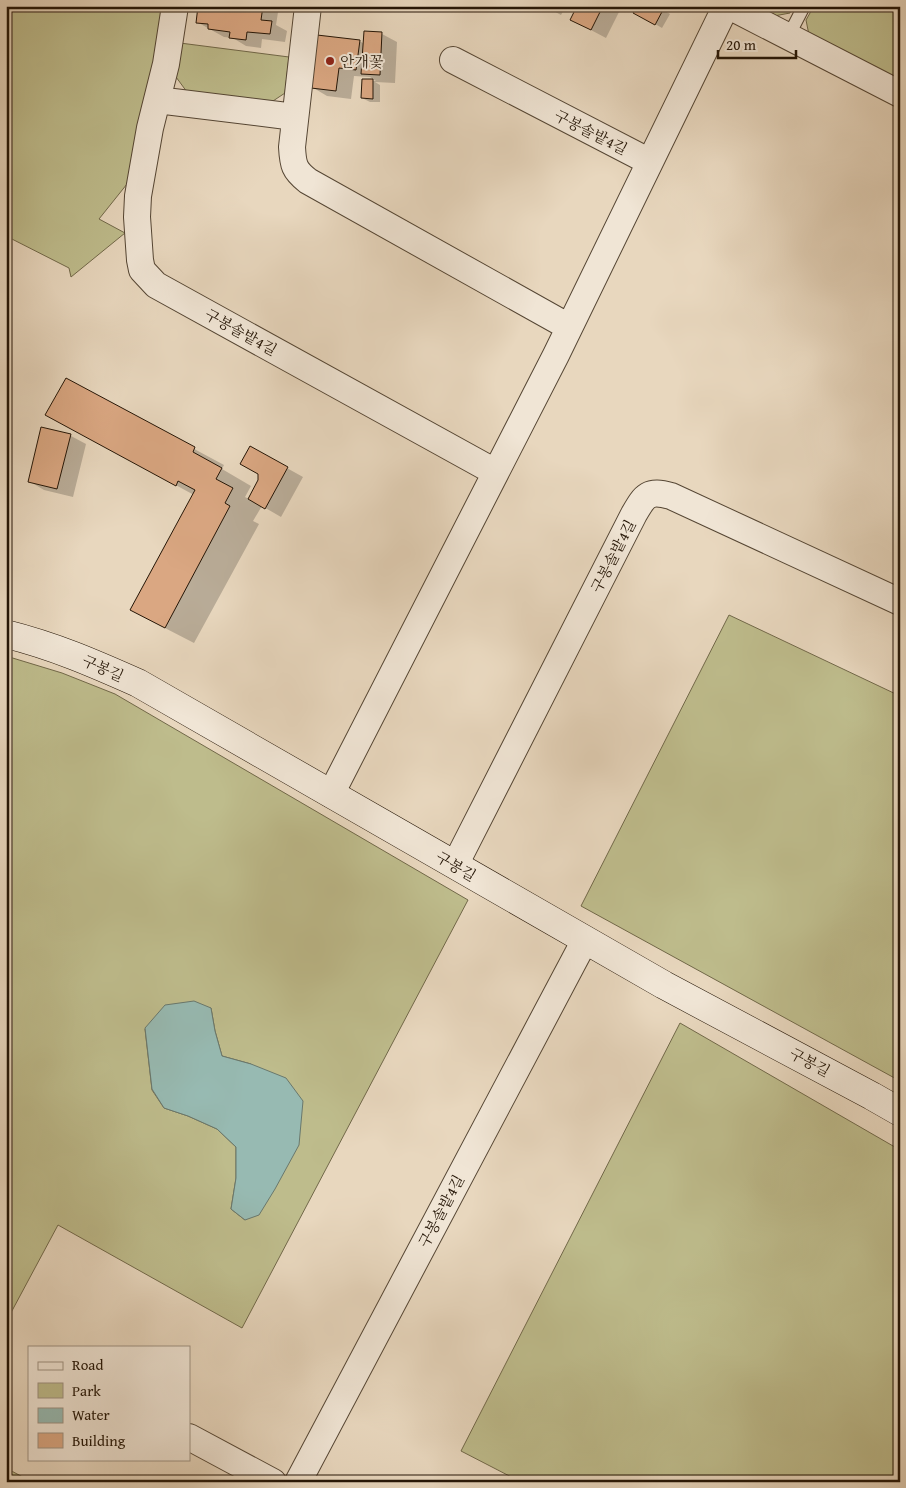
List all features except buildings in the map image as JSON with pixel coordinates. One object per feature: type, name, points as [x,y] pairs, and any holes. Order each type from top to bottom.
[{"type":"street","name":"구봉솔밭4길","points":[[175,6],[166,64],[150,128],[138,196],[137,217],[142,270],[156,285],[495,472]]},
{"type":"street","points":[[308,6],[292,147],[293,162],[298,173],[308,181],[569,326]]},
{"type":"street","points":[[331,794],[569,326],[728,6],[900,94]]},
{"type":"street","name":"구봉솔밭4길","points":[[453,60],[650,162]]},
{"type":"street","points":[[157,100],[295,117]]},
{"type":"street","name":"구봉솔밭4길","points":[[455,865],[634,514],[641,502],[649,494],[658,492],[671,496],[900,602]]},
{"type":"street","name":"구봉길","points":[[6,634],[34,641],[79,657],[138,683],[664,985],[900,1112]]},
{"type":"street","name":"구봉솔밭4길","points":[[298,1482],[585,940]]},
{"type":"street","points":[[190,1438],[273,1482]]},
{"type":"lane","points":[[788,37],[804,6]]},
{"type":"green space","points":[[6,6],[164,6],[163,22],[127,184],[99,219],[125,233],[71,277],[69,268],[6,236]]},
{"type":"green space","points":[[754,6],[793,6],[790,13],[774,16]]},
{"type":"green space","points":[[814,6],[900,6],[900,81],[809,35],[806,20]]},
{"type":"green space","points":[[180,43],[289,57],[285,93],[270,103],[187,92],[176,77]]},
{"type":"green space","points":[[729,615],[900,696],[900,1081],[581,906]]},
{"type":"green space","points":[[6,656],[62,673],[115,694],[468,900],[242,1328],[58,1225],[6,1322]],"holes":[[[211,1008],[222,1056],[251,1064],[245,1220],[231,1209],[236,1178],[236,1147],[217,1129],[164,1108],[152,1090],[145,1029]]]},
{"type":"green space","points":[[680,1023],[900,1150],[900,1482],[521,1482],[461,1451]]},
{"type":"green space","points":[[6,1468],[32,1482],[6,1482]]},
{"type":"water","points":[[194,1001],[211,1008],[222,1056],[251,1064],[286,1078],[303,1101],[299,1145],[259,1215],[245,1220],[231,1209],[236,1178],[236,1147],[217,1129],[164,1108],[152,1089],[145,1028],[165,1005]]},
{"type":"place","name":"안개꽃","points":[[330,61]]}]
